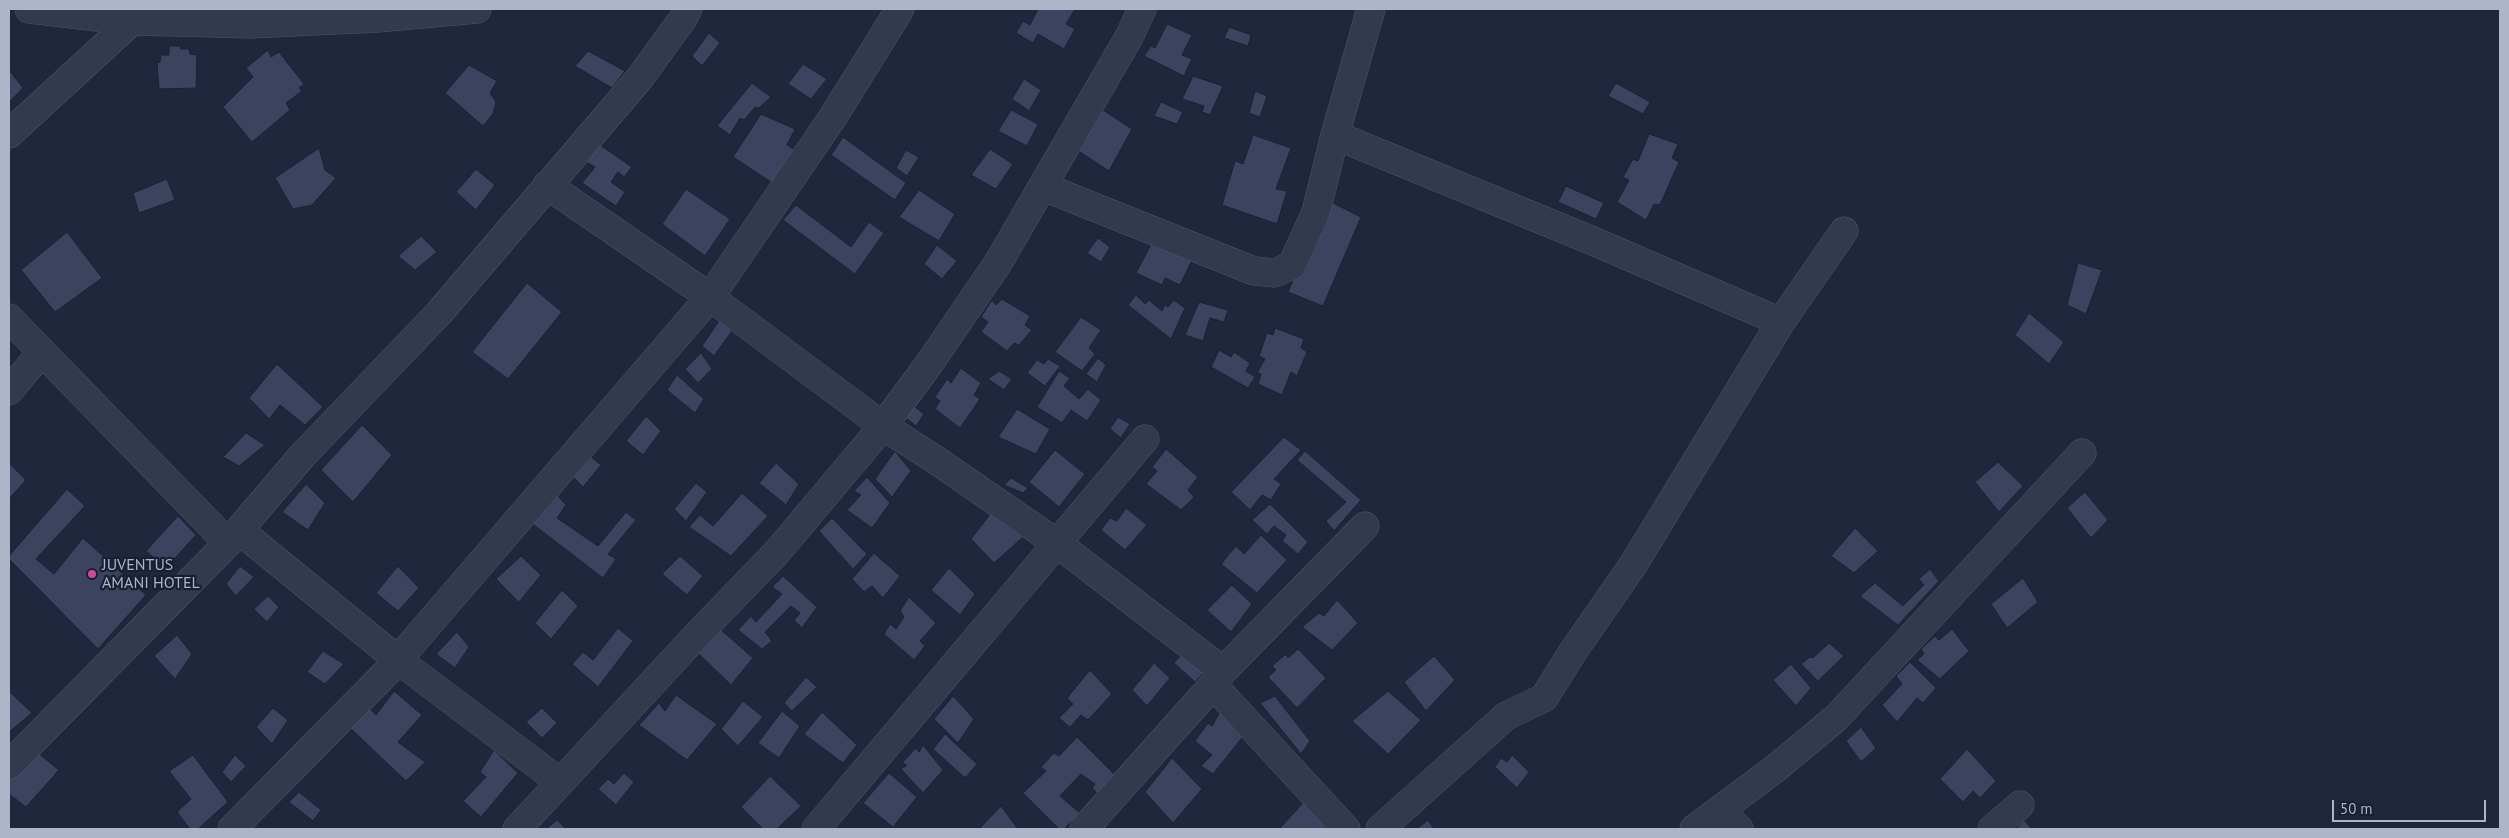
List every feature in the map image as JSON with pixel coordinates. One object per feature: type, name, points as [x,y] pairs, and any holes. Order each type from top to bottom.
[{"type":"street","points":[[29,9],[132,21],[251,24],[378,18],[477,9]]},
{"type":"street","points":[[9,765],[233,537],[302,456],[439,313],[639,79],[688,9]]},
{"type":"street","points":[[232,829],[398,660],[710,297],[833,117],[900,9]]},
{"type":"street","points":[[517,829],[696,636],[778,551],[882,426],[929,364],[998,263],[1044,187],[1129,37],[1142,9]]},
{"type":"street","points":[[1044,187],[1254,271],[1275,273],[1292,265],[1316,212],[1335,134],[1371,9]]},
{"type":"street","points":[[9,134],[132,21]]},
{"type":"street","points":[[1335,134],[1781,322]]},
{"type":"street","points":[[547,185],[710,297],[882,426],[933,458],[1058,544],[1218,678],[1346,829]]},
{"type":"street","points":[[1380,829],[1506,716],[1544,698],[1632,565],[1781,322],[1844,231]]},
{"type":"street","points":[[9,318],[42,353],[233,537],[560,782]]},
{"type":"street","points":[[9,391],[42,353]]},
{"type":"street","points":[[816,829],[1145,439]]},
{"type":"street","points":[[1694,829],[1776,768],[1836,718],[2082,452]]},
{"type":"street","points":[[1084,829],[1218,678],[1365,526]]},
{"type":"street","points":[[1992,829],[2020,805]]},
{"type":"street","points":[[1720,810],[1739,829]]},
{"type":"building","points":[[1038,9],[1075,9],[1066,24],[1075,29],[1064,49],[1038,34],[1033,43],[1016,33],[1023,21],[1030,25]]},
{"type":"building","points":[[1167,24],[1192,35],[1182,55],[1192,59],[1184,76],[1144,56],[1151,46],[1155,48]]},
{"type":"building","points":[[1229,27],[1251,35],[1248,46],[1224,38]]},
{"type":"building","points":[[709,33],[720,43],[702,66],[692,56]]},
{"type":"building","points":[[169,46],[180,46],[181,49],[189,49],[190,54],[197,55],[196,88],[159,89],[157,63],[160,62],[161,55],[169,55]]},
{"type":"building","points":[[268,50],[271,57],[279,52],[304,84],[299,88],[302,91],[286,103],[290,110],[252,142],[223,107],[253,77],[246,68]]},
{"type":"building","points":[[588,51],[625,71],[612,88],[575,66]]},
{"type":"building","points":[[803,64],[827,79],[811,99],[788,84]]},
{"type":"building","points":[[469,65],[497,81],[490,93],[496,102],[493,114],[483,126],[445,93]]},
{"type":"building","points":[[9,70],[23,88],[9,102]]},
{"type":"building","points":[[1193,76],[1223,86],[1210,115],[1202,112],[1204,106],[1182,99]]},
{"type":"building","points":[[1024,79],[1041,90],[1029,111],[1012,99]]},
{"type":"building","points":[[752,83],[771,97],[759,108],[755,107],[744,120],[740,118],[730,135],[717,126]]},
{"type":"building","points":[[1616,83],[1650,102],[1643,114],[1608,96]]},
{"type":"building","points":[[1255,91],[1267,96],[1260,117],[1249,113]]},
{"type":"building","points":[[1161,102],[1183,112],[1177,124],[1154,116]]},
{"type":"building","points":[[1011,110],[1038,124],[1027,146],[998,131]]},
{"type":"building","points":[[1103,110],[1132,129],[1109,171],[1077,150]]},
{"type":"building","points":[[761,114],[795,129],[787,145],[795,150],[774,184],[733,157]]},
{"type":"building","points":[[1649,134],[1678,144],[1672,158],[1679,162],[1660,205],[1654,204],[1646,220],[1617,202],[1629,180],[1623,177],[1633,159],[1638,161]]},
{"type":"building","points":[[1253,135],[1291,148],[1276,189],[1287,191],[1277,224],[1222,205],[1235,161],[1243,164]]},
{"type":"building","points":[[843,137],[906,183],[895,200],[831,155]]},
{"type":"building","points":[[600,145],[632,167],[624,177],[618,172],[611,182],[625,192],[616,206],[582,183],[595,167],[586,162]]},
{"type":"building","points":[[319,148],[325,170],[336,178],[312,205],[293,209],[275,178]]},
{"type":"building","points":[[990,149],[1013,164],[996,189],[971,175]]},
{"type":"building","points":[[906,150],[919,157],[907,176],[896,168]]},
{"type":"building","points":[[476,169],[495,185],[476,210],[456,192]]},
{"type":"building","points":[[167,179],[175,200],[139,213],[133,193]]},
{"type":"building","points":[[1566,186],[1604,203],[1596,219],[1558,202]]},
{"type":"building","points":[[686,189],[730,219],[705,256],[662,224]]},
{"type":"building","points":[[919,190],[955,214],[939,241],[899,217]]},
{"type":"building","points":[[1325,199],[1361,217],[1323,306],[1288,292]]},
{"type":"building","points":[[796,205],[851,247],[869,222],[884,233],[855,274],[783,220]]},
{"type":"building","points":[[67,232],[102,278],[55,312],[21,270]]},
{"type":"building","points":[[1156,235],[1196,252],[1180,285],[1165,278],[1162,285],[1136,273]]},
{"type":"building","points":[[421,236],[437,252],[415,270],[398,256]]},
{"type":"building","points":[[1098,238],[1110,247],[1101,262],[1087,253]]},
{"type":"building","points":[[937,245],[957,261],[942,279],[924,264]]},
{"type":"building","points":[[2078,263],[2102,270],[2086,314],[2067,305]]},
{"type":"building","points":[[527,283],[562,312],[508,379],[472,352]]},
{"type":"building","points":[[1136,295],[1145,304],[1149,300],[1162,311],[1165,305],[1168,307],[1174,300],[1185,308],[1171,339],[1128,305]]},
{"type":"building","points":[[1002,299],[1030,316],[1025,325],[1032,330],[1019,345],[1014,343],[1007,351],[981,332],[988,322],[981,317],[992,300],[996,305]]},
{"type":"building","points":[[1199,302],[1228,310],[1224,322],[1210,318],[1203,341],[1185,335]]},
{"type":"building","points":[[2029,313],[2064,342],[2049,364],[2015,335]]},
{"type":"building","points":[[723,315],[735,327],[714,356],[702,346]]},
{"type":"building","points":[[1081,317],[1101,330],[1089,348],[1095,354],[1082,371],[1055,352]]},
{"type":"building","points":[[1275,328],[1304,339],[1301,348],[1307,352],[1297,376],[1291,372],[1282,395],[1258,384],[1261,374],[1257,373],[1265,359],[1259,356],[1267,333],[1273,335]]},
{"type":"building","points":[[1219,350],[1231,357],[1234,352],[1250,363],[1246,371],[1255,377],[1248,388],[1211,367]]},
{"type":"building","points":[[701,353],[712,369],[698,383],[685,369]]},
{"type":"building","points":[[1098,358],[1106,365],[1097,382],[1086,374]]},
{"type":"building","points":[[1048,359],[1060,366],[1045,386],[1027,373],[1037,360],[1044,364]]},
{"type":"building","points":[[277,364],[323,407],[305,425],[280,405],[269,419],[249,398]]},
{"type":"building","points":[[961,368],[981,383],[974,395],[980,399],[960,428],[935,409],[940,401],[935,397],[947,379],[951,383]]},
{"type":"building","points":[[999,371],[1012,379],[1004,390],[988,379]]},
{"type":"building","points":[[1059,371],[1070,378],[1064,386],[1079,399],[1088,389],[1101,400],[1087,421],[1071,410],[1062,423],[1037,407]]},
{"type":"building","points":[[677,375],[704,399],[695,413],[667,390]]},
{"type":"building","points":[[910,403],[924,414],[916,426],[902,415]]},
{"type":"building","points":[[1017,409],[1050,429],[1036,454],[998,437]]},
{"type":"building","points":[[646,416],[661,431],[643,455],[626,441]]},
{"type":"building","points":[[1118,417],[1130,424],[1121,438],[1110,429]]},
{"type":"building","points":[[362,425],[392,455],[353,502],[321,470]]},
{"type":"building","points":[[246,433],[265,445],[239,466],[223,457]]},
{"type":"building","points":[[1284,437],[1301,450],[1274,479],[1281,484],[1271,500],[1262,495],[1250,510],[1231,492]]},
{"type":"building","points":[[1166,449],[1198,477],[1188,490],[1194,497],[1181,510],[1146,484],[1157,471],[1152,467]]},
{"type":"building","points":[[1055,450],[1085,474],[1059,507],[1029,482]]},
{"type":"building","points":[[895,451],[911,471],[892,497],[875,479]]},
{"type":"building","points":[[1305,451],[1361,500],[1334,531],[1326,521],[1346,502],[1297,460]]},
{"type":"building","points":[[591,457],[601,465],[583,487],[573,477]]},
{"type":"building","points":[[1998,462],[2023,486],[1999,512],[1975,482]]},
{"type":"building","points":[[9,463],[26,480],[9,499]]},
{"type":"building","points":[[776,463],[799,484],[786,505],[759,483]]},
{"type":"building","points":[[867,477],[890,503],[872,528],[847,510],[861,495],[854,491]]},
{"type":"building","points":[[1011,478],[1028,488],[1023,493],[1004,485]]},
{"type":"building","points":[[696,483],[707,492],[686,521],[674,509]]},
{"type":"building","points":[[306,484],[325,503],[308,530],[282,512]]},
{"type":"building","points":[[67,489],[85,506],[36,559],[54,574],[83,538],[146,595],[98,649],[9,559],[9,556]]},
{"type":"building","points":[[2085,492],[2108,520],[2091,538],[2067,508]]},
{"type":"building","points":[[742,493],[768,516],[731,556],[689,527],[700,515],[713,526]]},
{"type":"building","points":[[556,494],[566,505],[557,518],[598,546],[626,512],[636,520],[608,554],[616,559],[603,578],[530,522]]},
{"type":"building","points":[[1270,504],[1308,542],[1298,554],[1282,541],[1286,535],[1274,526],[1267,534],[1252,520]]},
{"type":"building","points":[[1126,508],[1147,525],[1125,550],[1101,530],[1110,518],[1117,521]]},
{"type":"building","points":[[991,513],[1023,537],[994,563],[971,539]]},
{"type":"building","points":[[178,516],[196,535],[166,568],[146,551]]},
{"type":"building","points":[[832,518],[867,554],[853,569],[819,531]]},
{"type":"building","points":[[1855,528],[1878,551],[1854,573],[1831,556]]},
{"type":"building","points":[[1261,535],[1287,560],[1257,593],[1221,564],[1236,546],[1244,554]]},
{"type":"building","points":[[874,553],[900,576],[883,598],[872,586],[864,592],[852,579]]},
{"type":"building","points":[[521,556],[541,575],[519,602],[496,579]]},
{"type":"building","points":[[680,556],[703,576],[687,595],[662,574]]},
{"type":"building","points":[[240,566],[254,577],[236,596],[226,584]]},
{"type":"building","points":[[398,566],[419,588],[398,611],[376,593]]},
{"type":"building","points":[[949,568],[975,594],[960,615],[931,590]]},
{"type":"building","points":[[1930,569],[1939,581],[1898,625],[1860,596],[1875,583],[1903,606],[1924,585],[1919,579]]},
{"type":"building","points":[[783,576],[817,607],[802,628],[794,620],[800,613],[791,606],[765,632],[772,641],[762,649],[738,630],[751,616],[756,622],[782,594],[772,587]]},
{"type":"building","points":[[2023,578],[2038,602],[2007,628],[1991,604]]},
{"type":"building","points":[[1232,585],[1252,604],[1231,632],[1207,610]]},
{"type":"building","points":[[562,590],[578,606],[551,639],[535,623]]},
{"type":"building","points":[[268,596],[279,607],[267,622],[254,609]]},
{"type":"building","points":[[909,597],[936,623],[920,641],[925,646],[914,660],[884,634],[890,624],[896,629],[904,617],[900,611]]},
{"type":"building","points":[[1337,600],[1358,623],[1332,650],[1302,627],[1319,613],[1324,616]]},
{"type":"building","points":[[618,628],[633,641],[598,687],[572,664],[583,652],[593,660]]},
{"type":"building","points":[[719,628],[753,658],[731,685],[697,652]]},
{"type":"building","points":[[1952,629],[1969,651],[1940,679],[1917,660],[1924,654],[1921,649],[1935,636],[1939,640]]},
{"type":"building","points":[[457,632],[469,647],[455,668],[436,654]]},
{"type":"building","points":[[177,635],[192,654],[175,679],[154,656]]},
{"type":"building","points":[[1829,643],[1844,656],[1818,681],[1801,664],[1810,657],[1813,658]]},
{"type":"building","points":[[1187,648],[1209,667],[1195,682],[1174,663]]},
{"type":"building","points":[[1298,649],[1326,678],[1297,708],[1268,677],[1276,670],[1272,666],[1286,654],[1288,658]]},
{"type":"building","points":[[323,651],[344,664],[325,684],[307,672]]},
{"type":"building","points":[[1434,656],[1455,680],[1426,711],[1404,682]]},
{"type":"building","points":[[1910,662],[1936,688],[1923,703],[1917,698],[1897,722],[1882,705],[1902,684],[1896,676]]},
{"type":"building","points":[[1154,663],[1170,678],[1147,706],[1132,690]]},
{"type":"building","points":[[1791,664],[1811,688],[1796,706],[1773,680]]},
{"type":"building","points":[[1090,670],[1112,694],[1088,720],[1081,715],[1070,727],[1059,718],[1073,704],[1067,698]]},
{"type":"building","points":[[806,677],[817,687],[792,711],[784,703]]},
{"type":"building","points":[[9,691],[32,713],[9,732]]},
{"type":"building","points":[[394,691],[422,715],[398,742],[425,762],[406,781],[349,727],[367,706],[376,715]]},
{"type":"building","points":[[1388,691],[1421,720],[1388,754],[1352,721]]},
{"type":"building","points":[[676,695],[717,724],[687,760],[639,725],[659,703],[665,711]]},
{"type":"building","points":[[953,696],[974,719],[958,743],[934,719]]},
{"type":"building","points":[[1275,696],[1310,741],[1301,754],[1260,703]]},
{"type":"building","points":[[743,701],[763,717],[738,746],[721,729]]},
{"type":"building","points":[[273,708],[288,720],[272,744],[256,727]]},
{"type":"building","points":[[542,708],[557,723],[542,738],[526,722]]},
{"type":"building","points":[[1221,710],[1245,734],[1213,774],[1201,766],[1212,755],[1195,741],[1208,723],[1212,726]]},
{"type":"building","points":[[782,711],[800,726],[779,758],[758,743]]},
{"type":"building","points":[[822,712],[857,745],[843,763],[804,734]]},
{"type":"building","points":[[1861,727],[1876,748],[1861,762],[1846,741]]},
{"type":"building","points":[[945,734],[977,764],[965,778],[933,749]]},
{"type":"building","points":[[1077,737],[1118,778],[1100,796],[1092,788],[1095,784],[1081,774],[1060,796],[1080,813],[1064,829],[1059,829],[1023,793],[1046,771],[1041,767],[1054,753],[1059,756]]},
{"type":"building","points":[[923,745],[943,770],[923,793],[901,769],[907,765],[902,763],[916,748],[919,752]]},
{"type":"building","points":[[1967,749],[1996,781],[1980,798],[1973,791],[1963,802],[1940,779]]},
{"type":"building","points":[[494,750],[518,773],[481,817],[463,801],[486,777],[480,772]]},
{"type":"building","points":[[37,752],[59,770],[26,807],[9,794],[9,780]]},
{"type":"building","points":[[193,755],[228,802],[198,829],[190,829],[177,812],[191,799],[169,771]]},
{"type":"building","points":[[235,755],[246,766],[231,782],[222,772]]},
{"type":"building","points":[[1512,755],[1529,772],[1517,788],[1495,767],[1501,758],[1507,762]]},
{"type":"building","points":[[1172,758],[1202,789],[1173,823],[1145,792]]},
{"type":"building","points":[[624,773],[634,782],[616,805],[598,789],[608,779],[614,784]]},
{"type":"building","points":[[889,773],[917,797],[893,827],[863,803]]},
{"type":"building","points":[[770,776],[801,806],[777,829],[763,829],[741,807]]},
{"type":"building","points":[[299,792],[321,810],[313,821],[289,802]]},
{"type":"building","points":[[1303,803],[1326,825],[1323,829],[1279,829]]},
{"type":"building","points":[[1001,806],[1018,829],[979,829]]},
{"type":"building","points":[[557,820],[566,829],[546,829]]},
{"type":"building","points":[[1428,820],[1434,829],[1417,829]]},
{"type":"building","points":[[2024,820],[2032,829],[2016,829]]},
{"type":"place","name":"JUVENTUS AMANI HOTEL","points":[[92,574]]}]
